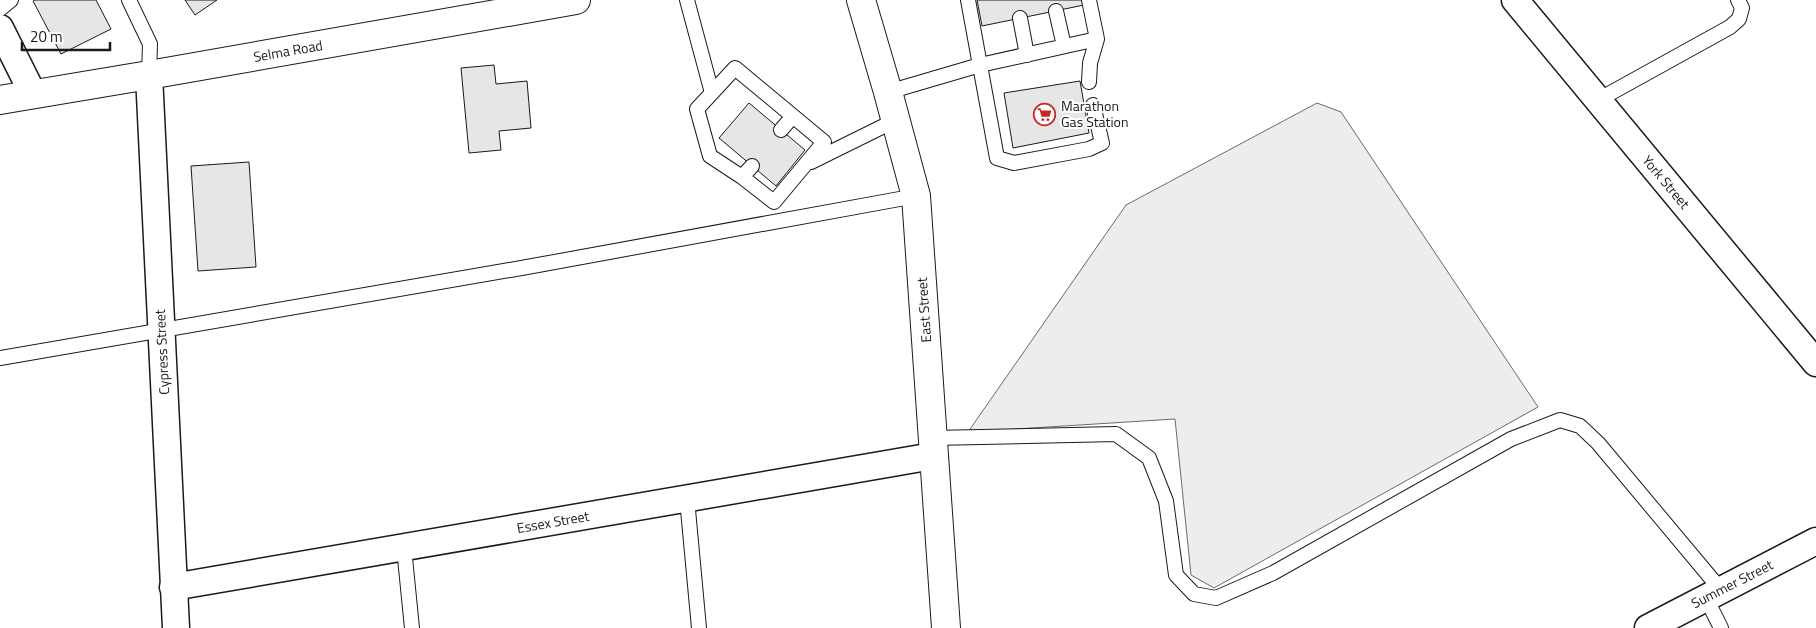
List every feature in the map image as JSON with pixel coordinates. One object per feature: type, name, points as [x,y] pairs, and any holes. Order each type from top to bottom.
[{"type":"street","name":"East Street","points":[[861,0],[916,196],[946,628]]},
{"type":"street","name":"York Street","points":[[1515,0],[1816,363]]},
{"type":"street","name":"Selma Road","points":[[0,100],[558,2]]},
{"type":"street","points":[[0,28],[34,94]]},
{"type":"street","name":"Cypress Street","points":[[149,75],[176,628]]},
{"type":"street","name":"Essex Street","points":[[173,588],[687,499],[933,447]]},
{"type":"street","name":"Summer Street","points":[[1648,628],[1816,541]]},
{"type":"lane","points":[[0,9],[11,0]]},
{"type":"lane","points":[[129,0],[150,44],[149,75]]},
{"type":"lane","points":[[687,0],[712,93]]},
{"type":"lane","points":[[968,0],[997,158],[1014,163],[1089,149],[1102,143],[1093,105]]},
{"type":"lane","points":[[1089,0],[1097,39],[1090,63],[1089,82]]},
{"type":"lane","points":[[1598,100],[1730,27],[1739,19],[1742,8],[1738,0]]},
{"type":"lane","points":[[1056,11],[1064,46]]},
{"type":"lane","points":[[1020,18],[1027,55]]},
{"type":"lane","points":[[888,92],[980,65],[1097,39]]},
{"type":"lane","points":[[735,68],[793,116],[824,142],[774,202],[742,177],[710,156],[697,109],[735,68]]},
{"type":"lane","points":[[781,130],[793,116]]},
{"type":"lane","points":[[808,163],[896,120]]},
{"type":"lane","points":[[742,177],[752,166]]},
{"type":"lane","points":[[0,358],[537,265],[916,196]]},
{"type":"lane","points":[[933,447],[1116,434],[1149,458],[1166,501],[1176,575],[1194,594],[1216,598],[1273,573],[1511,439],[1560,420],[1580,426],[1598,443],[1714,594],[1721,628]]},
{"type":"lane","points":[[687,499],[700,628]]},
{"type":"lane","points":[[404,548],[412,628]]},
{"type":"shaded area","points":[[1317,103],[1341,112],[1538,407],[1214,588],[1191,575],[1175,419],[968,432],[1126,205]]},
{"type":"building","points":[[96,0],[111,29],[61,54],[33,1]]},
{"type":"building","points":[[185,0],[217,0],[195,15]]},
{"type":"building","points":[[977,0],[1083,0],[1084,5],[982,26]]},
{"type":"building","points":[[494,65],[496,84],[527,81],[531,128],[499,131],[501,150],[469,153],[461,68]]},
{"type":"building","points":[[1080,81],[1089,133],[1013,148],[1004,93]]},
{"type":"building","points":[[749,103],[805,150],[776,186],[719,138]]},
{"type":"building","points":[[249,162],[256,267],[198,271],[191,166]]},
{"type":"place","name":"Marathon Gas Station","points":[[1045,114]]}]
